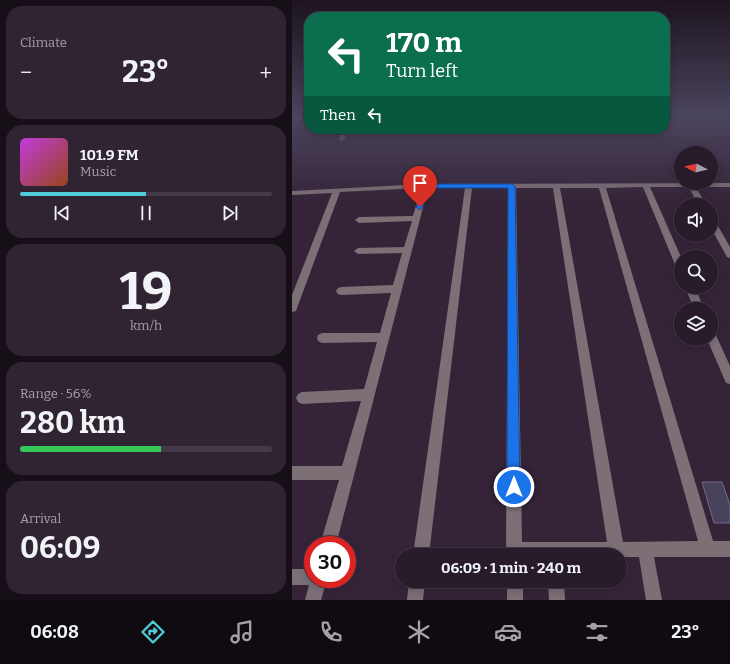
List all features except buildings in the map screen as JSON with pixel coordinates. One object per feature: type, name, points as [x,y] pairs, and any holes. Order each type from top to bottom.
[{"type":"street","points":[[292,194],[337,190],[425,186],[674,185]]},
{"type":"street","points":[[718,185],[730,185]]},
{"type":"street","points":[[330,536],[425,186]]},
{"type":"street","points":[[422,548],[469,186]]},
{"type":"street","points":[[512,186],[514,548]]},
{"type":"street","points":[[556,186],[616,548]]},
{"type":"street","points":[[602,186],[708,549]]},
{"type":"street","points":[[646,186],[674,251]]},
{"type":"street","points":[[292,308],[337,190]]},
{"type":"street","points":[[359,220],[417,218]]},
{"type":"street","points":[[718,234],[730,255]]},
{"type":"street","points":[[358,251],[408,250]]},
{"type":"street","points":[[341,291],[398,289]]},
{"type":"street","points":[[322,338],[385,337]]},
{"type":"street","points":[[715,346],[730,379]]},
{"type":"street","points":[[302,398],[369,395]]},
{"type":"street","points":[[292,473],[347,473]]},
{"type":"street","points":[[627,549],[730,549]]},
{"type":"street","points":[[645,549],[654,600]]},
{"type":"street","points":[[292,577],[304,577]]},
{"type":"street","points":[[313,600],[316,588]]},
{"type":"street","points":[[415,600],[416,588]]},
{"type":"street","points":[[515,588],[515,600]]},
{"type":"street","points":[[556,588],[557,600]]},
{"type":"route","points":[[420,207],[425,186],[512,186],[514,487]]}]
